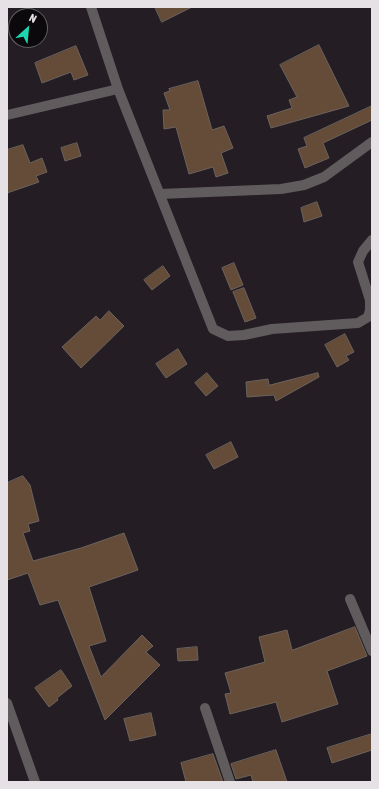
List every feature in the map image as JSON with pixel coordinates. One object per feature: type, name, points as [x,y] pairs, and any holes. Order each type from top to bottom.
[{"type":"street","points":[[91,7],[118,89],[214,329],[228,336],[272,329],[358,323],[368,317],[370,310],[370,300],[358,262],[363,251],[372,240]]},
{"type":"street","points":[[7,115],[118,89]]},
{"type":"street","points":[[160,194],[281,188],[304,185],[324,177],[372,142]]},
{"type":"street","points":[[350,599],[372,651]]},
{"type":"street","points":[[7,703],[34,782]]},
{"type":"street","points":[[205,708],[230,782]]},
{"type":"building","points":[[155,7],[192,7],[162,22]]},
{"type":"building","points":[[319,45],[349,106],[271,128],[267,116],[292,108],[289,100],[297,97],[280,65]]},
{"type":"building","points":[[76,46],[88,75],[74,80],[71,72],[42,83],[35,63]]},
{"type":"building","points":[[198,81],[212,130],[224,126],[233,148],[221,153],[228,173],[216,177],[213,167],[189,174],[176,127],[164,129],[163,110],[170,110],[164,93],[170,91],[169,89]]},
{"type":"building","points":[[372,106],[372,120],[323,143],[329,158],[305,168],[298,149],[307,146],[304,138]]},
{"type":"building","points":[[77,143],[81,156],[65,161],[61,148]]},
{"type":"building","points":[[23,145],[30,163],[42,158],[47,172],[36,176],[39,182],[7,193],[7,150]]},
{"type":"building","points":[[317,202],[322,216],[304,222],[301,208]]},
{"type":"building","points":[[234,263],[243,285],[231,290],[222,268]]},
{"type":"building","points":[[163,266],[170,276],[152,290],[144,280]]},
{"type":"building","points":[[244,288],[256,318],[245,322],[233,292]]},
{"type":"building","points":[[109,311],[124,326],[81,368],[62,347],[96,316],[100,320]]},
{"type":"building","points":[[345,334],[354,352],[346,356],[349,360],[337,367],[325,345]]},
{"type":"building","points":[[178,349],[187,364],[166,378],[156,364]]},
{"type":"building","points":[[207,373],[218,386],[206,396],[195,383]]},
{"type":"building","points":[[318,373],[319,377],[276,401],[274,395],[247,397],[246,382],[268,379],[269,385]]},
{"type":"building","points":[[231,442],[238,457],[214,469],[206,455]]},
{"type":"building","points":[[23,476],[30,485],[39,521],[28,524],[30,531],[23,533],[33,561],[81,548],[124,533],[138,570],[89,587],[106,641],[89,646],[101,677],[142,635],[153,646],[146,652],[160,665],[105,720],[58,600],[40,605],[28,573],[7,580],[7,483]]},
{"type":"building","points":[[355,627],[367,656],[327,671],[338,704],[282,722],[276,702],[230,714],[225,694],[231,693],[225,673],[265,662],[259,637],[287,630],[292,650]]},
{"type":"building","points":[[197,647],[198,660],[178,661],[177,649]]},
{"type":"building","points":[[61,670],[72,686],[57,698],[58,700],[49,707],[35,688]]},
{"type":"building","points":[[151,713],[156,735],[130,741],[124,719]]},
{"type":"building","points":[[372,734],[372,750],[332,763],[327,748]]},
{"type":"building","points":[[276,750],[287,782],[253,782],[251,775],[236,779],[231,764]]},
{"type":"building","points":[[213,754],[223,782],[186,782],[181,763]]}]
